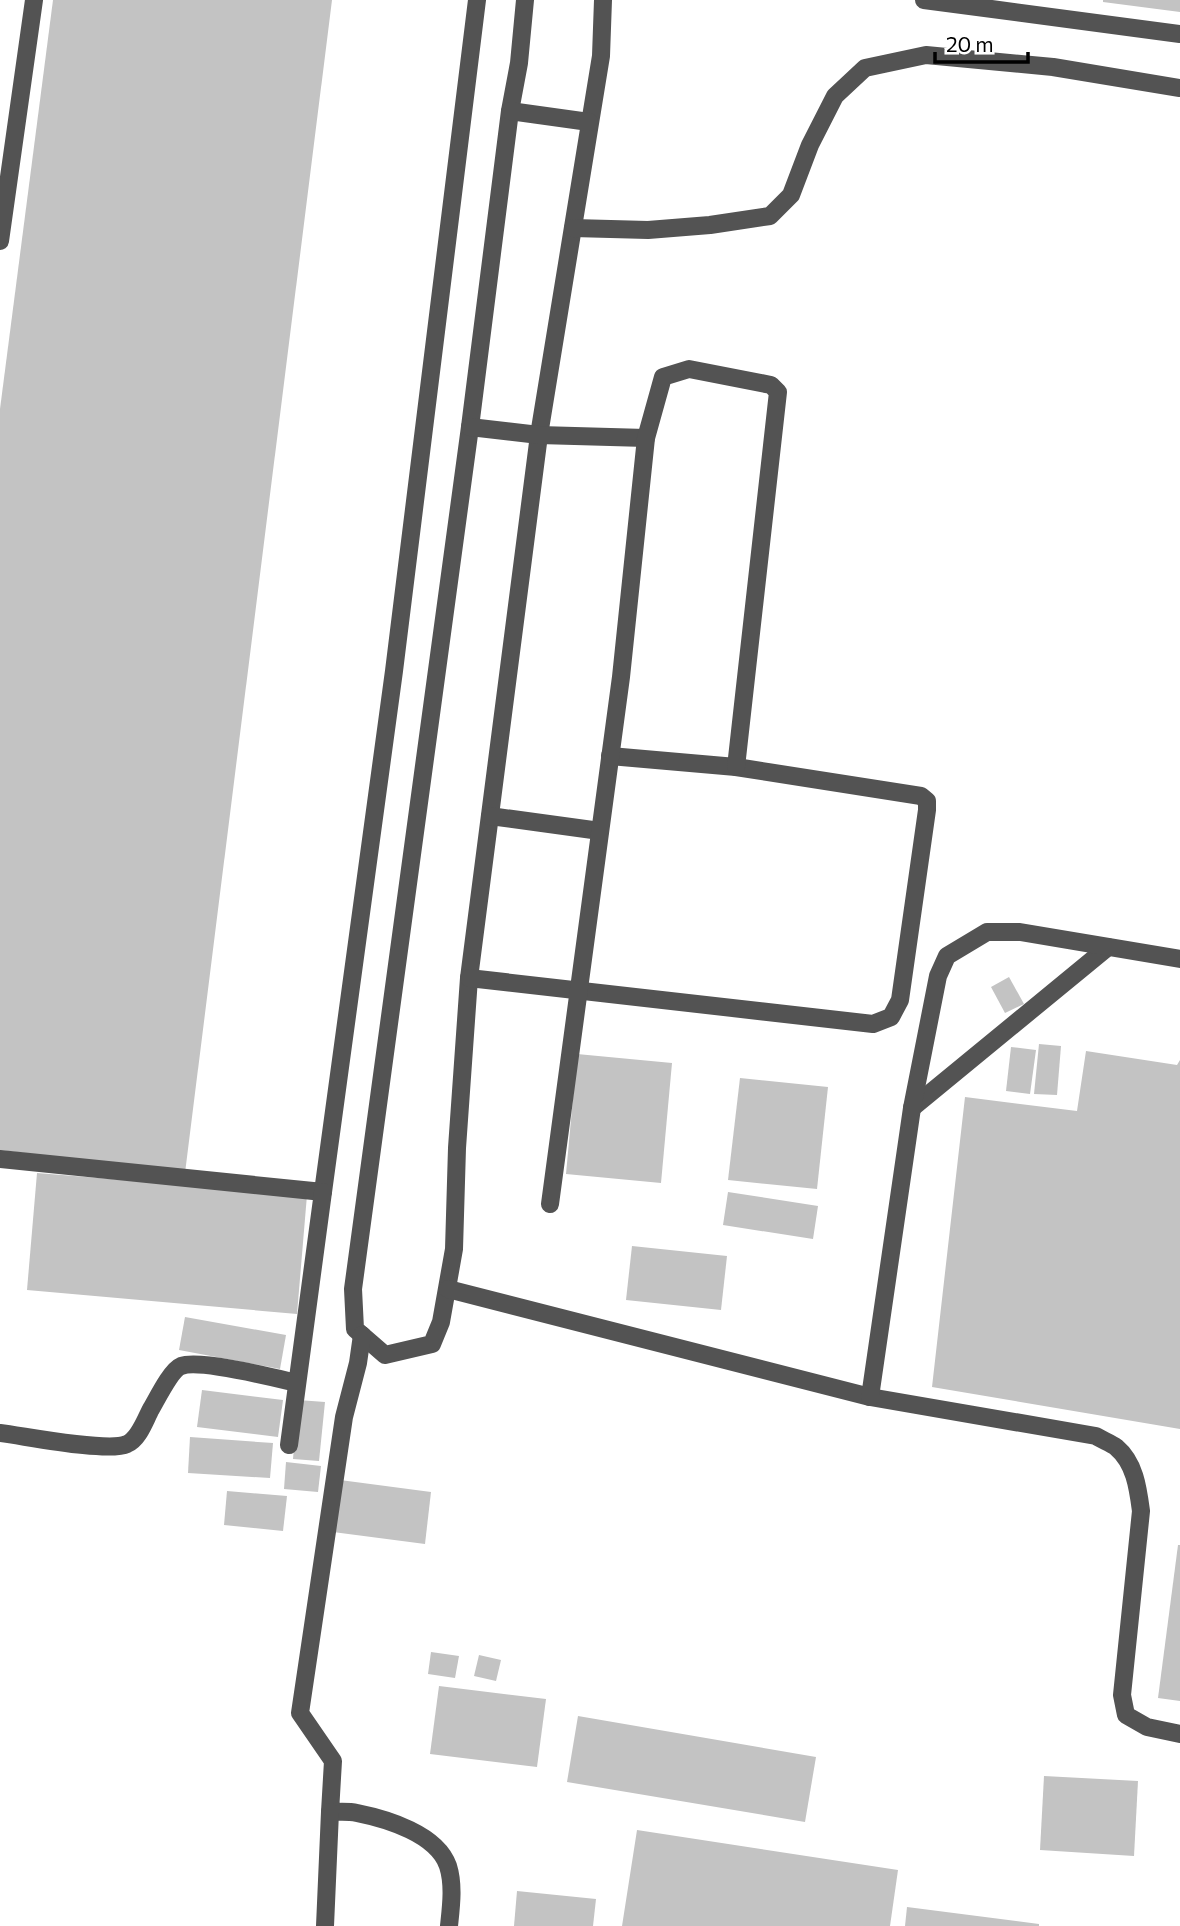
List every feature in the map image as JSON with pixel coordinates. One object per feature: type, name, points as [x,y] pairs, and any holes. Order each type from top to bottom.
[{"type":"lane","points":[[0,241],[34,0]]},
{"type":"lane","points":[[289,1446],[394,671],[477,0]]},
{"type":"lane","points":[[325,1926],[333,1761],[300,1713],[344,1417],[358,1363],[353,1289],[510,111],[519,63],[525,0]]},
{"type":"lane","points":[[358,1332],[385,1355],[432,1344],[441,1322],[448,1289],[454,1249],[457,1148],[469,978],[539,435],[601,56],[603,0]]},
{"type":"lane","points":[[925,0],[1180,34]]},
{"type":"lane","points":[[573,228],[648,230],[710,225],[770,216],[791,195],[810,145],[835,96],[864,68],[926,55],[1053,67],[1180,88]]},
{"type":"lane","points":[[510,111],[589,122]]},
{"type":"lane","points":[[551,1204],[621,677],[646,438],[663,377],[689,369],[771,384],[778,393],[736,767]]},
{"type":"lane","points":[[470,427],[539,435],[646,438]]},
{"type":"lane","points":[[469,978],[873,1024],[891,1017],[900,1000],[927,802],[921,796],[736,767],[610,756]]},
{"type":"lane","points":[[490,816],[600,831]]},
{"type":"lane","points":[[870,1397],[912,1108],[938,976],[947,956],[987,932],[1020,932],[1180,959]]},
{"type":"lane","points":[[912,1108],[1108,947]]},
{"type":"lane","points":[[0,1159],[323,1192]]},
{"type":"lane","points":[[448,1289],[870,1397],[1096,1436],[1116,1447],[1131,1467],[1138,1486],[1140,1511],[1122,1695],[1126,1715],[1147,1727],[1180,1734]]},
{"type":"lane","points":[[0,1433],[106,1447],[130,1443],[176,1369],[182,1366],[224,1368],[298,1383]]},
{"type":"lane","points":[[330,1812],[354,1812],[418,1833],[439,1851],[448,1866],[452,1899],[449,1926]]},
{"type":"building","points":[[53,0],[332,0],[185,1173],[0,1150],[0,409]]},
{"type":"building","points":[[1180,0],[1180,12],[1103,2]]},
{"type":"building","points":[[1009,977],[1024,1004],[1005,1013],[991,987]]},
{"type":"building","points":[[1039,1044],[1061,1046],[1057,1095],[1034,1094]]},
{"type":"building","points":[[1011,1047],[1036,1050],[1030,1094],[1006,1091]]},
{"type":"building","points":[[1086,1051],[1177,1065],[1180,1060],[1180,1429],[932,1387],[965,1097],[1077,1111]]},
{"type":"building","points":[[577,1054],[672,1063],[661,1183],[566,1174]]},
{"type":"building","points":[[740,1078],[828,1087],[817,1189],[728,1180]]},
{"type":"building","points":[[37,1173],[307,1195],[297,1314],[27,1290]]},
{"type":"building","points":[[728,1192],[818,1206],[813,1239],[723,1225]]},
{"type":"building","points":[[632,1246],[727,1256],[721,1310],[626,1300]]},
{"type":"building","points":[[185,1317],[286,1335],[280,1369],[179,1350]]},
{"type":"building","points":[[202,1390],[283,1400],[278,1437],[197,1427]]},
{"type":"building","points":[[298,1400],[325,1402],[319,1461],[293,1459]]},
{"type":"building","points":[[190,1437],[273,1443],[270,1478],[188,1473]]},
{"type":"building","points":[[286,1462],[321,1466],[318,1492],[284,1489]]},
{"type":"building","points":[[340,1480],[431,1492],[425,1544],[333,1532]]},
{"type":"building","points":[[227,1491],[287,1496],[283,1531],[224,1525]]},
{"type":"building","points":[[1180,1545],[1180,1701],[1158,1698]]},
{"type":"building","points":[[431,1652],[459,1656],[455,1678],[428,1674]]},
{"type":"building","points":[[479,1655],[501,1660],[496,1681],[474,1676]]},
{"type":"building","points":[[439,1686],[546,1699],[537,1767],[430,1754]]},
{"type":"building","points":[[578,1716],[816,1757],[805,1822],[567,1782]]},
{"type":"building","points":[[1044,1776],[1138,1781],[1134,1856],[1040,1850]]},
{"type":"building","points":[[637,1830],[898,1870],[890,1926],[622,1926]]},
{"type":"building","points":[[517,1891],[596,1899],[593,1926],[514,1926]]},
{"type":"building","points":[[907,1907],[1039,1924],[1039,1926],[905,1926]]}]
